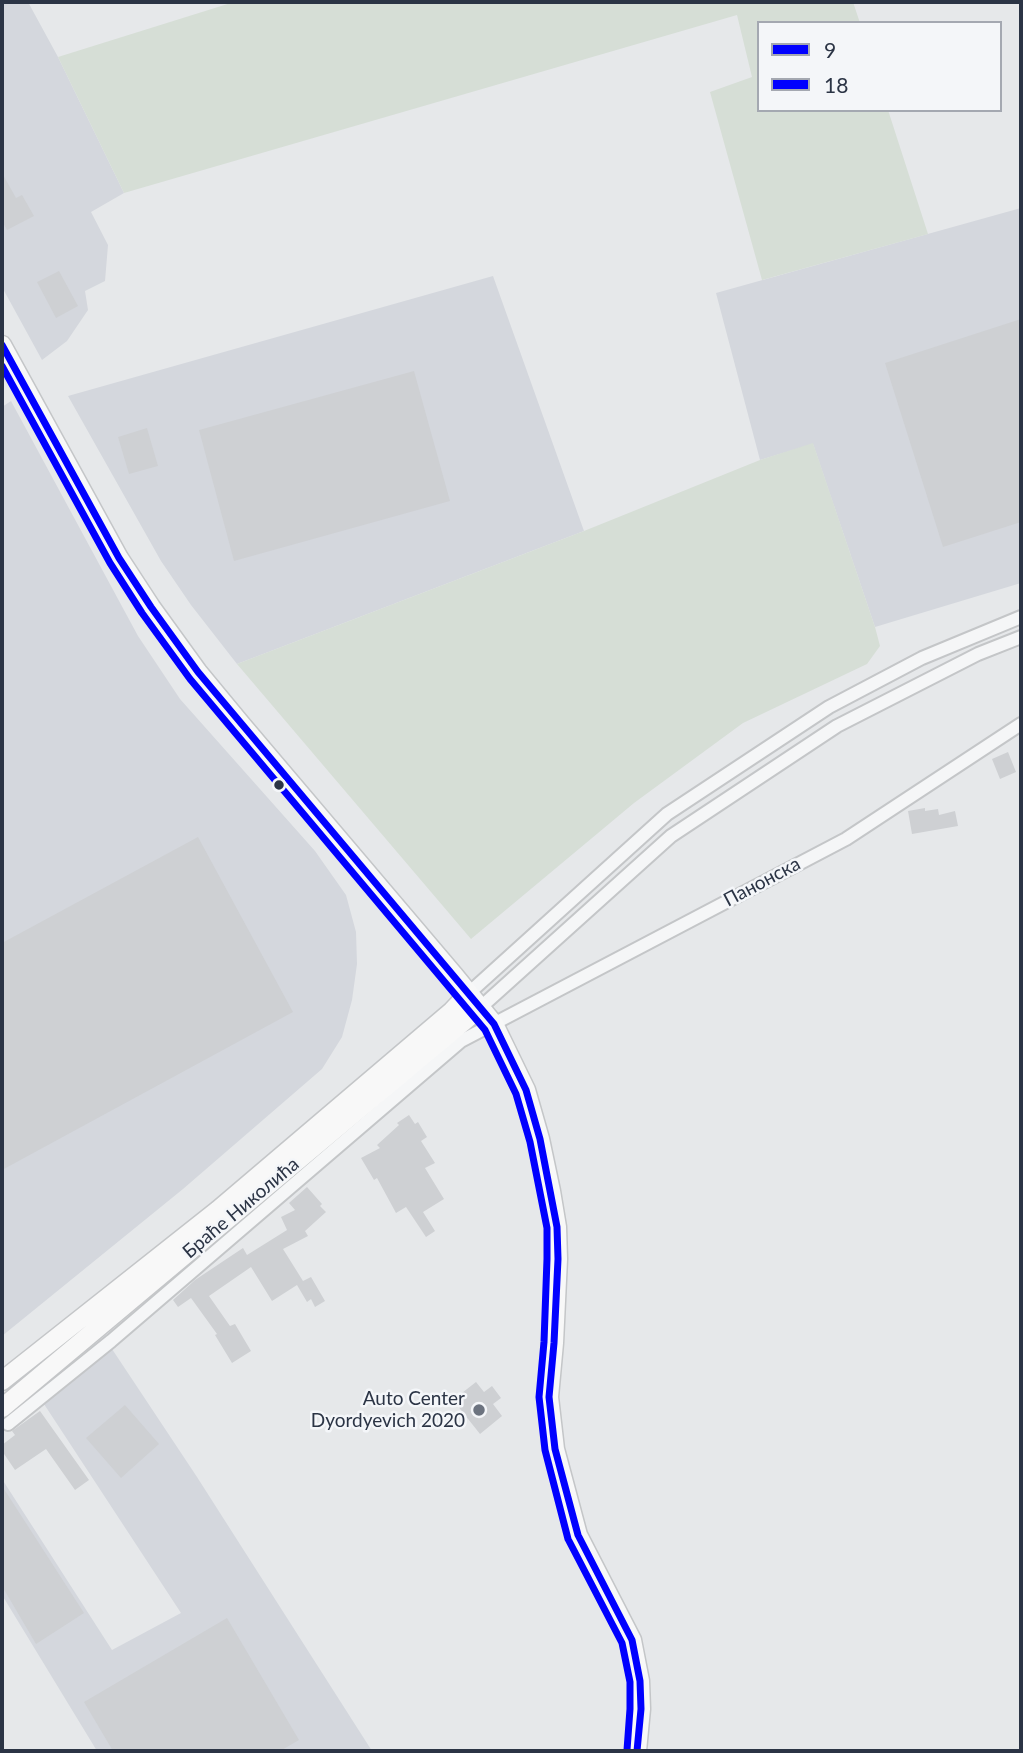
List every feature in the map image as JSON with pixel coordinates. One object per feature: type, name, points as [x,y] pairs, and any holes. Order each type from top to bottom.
[{"type":"street","points":[[2,345],[119,558],[151,607],[198,672],[494,1024],[526,1090],[540,1139],[557,1227],[558,1259],[549,1396],[555,1449],[578,1535],[632,1640],[640,1681],[641,1709],[637,1751]]},
{"type":"street","points":[[475,1000],[667,814],[829,707],[922,658],[1021,617]]},
{"type":"street","points":[[475,1000],[671,836],[837,726],[978,654],[1021,638]]},
{"type":"street","name":"Панонска","points":[[5,1416],[121,1333],[461,1041],[845,839],[1021,724]]},
{"type":"street","name":"Браће Николића","points":[[2,1381],[218,1210],[452,1011],[475,1000]]},
{"type":"street","name":"Браће Николића","points":[[5,1416],[475,1000]]},
{"type":"shaded area","points":[[2,2],[28,2],[58,57],[124,193],[91,212],[108,245],[105,281],[85,291],[88,310],[67,341],[42,360],[2,287]]},
{"type":"shaded area","points":[[234,2],[853,2],[859,21],[757,21],[757,112],[889,112],[928,234],[762,280],[710,92],[752,77],[737,15],[124,193],[58,57]]},
{"type":"shaded area","points":[[1021,208],[1021,583],[875,627],[813,444],[760,460],[716,293]]},
{"type":"shaded area","points":[[493,276],[584,531],[237,664],[161,561],[68,396]]},
{"type":"shaded area","points":[[11,401],[138,636],[180,699],[315,851],[346,895],[356,932],[357,964],[352,1000],[342,1037],[322,1069],[183,1189],[2,1336],[2,407]]},
{"type":"shaded area","points":[[813,443],[880,646],[867,664],[743,723],[634,803],[471,939],[237,664],[584,531],[760,460]]},
{"type":"shaded area","points":[[110,1346],[372,1751],[97,1751],[2,1595],[2,1479],[112,1650],[181,1613],[42,1401]]},
{"type":"building","points":[[2,173],[16,198],[22,195],[34,216],[7,230],[2,221]]},
{"type":"building","points":[[59,271],[78,306],[56,318],[37,282]]},
{"type":"building","points":[[1021,319],[1021,522],[943,547],[885,363]]},
{"type":"building","points":[[414,371],[450,501],[234,561],[199,430]]},
{"type":"building","points":[[147,428],[158,466],[129,474],[118,437]]},
{"type":"building","points":[[1008,752],[1016,772],[1000,779],[992,759]]},
{"type":"building","points":[[925,808],[925,811],[938,809],[939,815],[955,811],[958,826],[912,834],[908,811]]},
{"type":"building","points":[[198,837],[293,1012],[2,1170],[2,943]]},
{"type":"building","points":[[409,1115],[415,1124],[418,1122],[427,1137],[421,1141],[435,1163],[425,1168],[444,1199],[423,1212],[435,1231],[426,1237],[406,1207],[396,1213],[377,1178],[374,1180],[361,1158],[380,1148],[377,1145],[399,1125],[397,1123]]},
{"type":"building","points":[[307,1187],[326,1212],[305,1231],[308,1236],[283,1249],[303,1281],[311,1277],[325,1301],[315,1307],[311,1299],[307,1302],[297,1285],[272,1301],[251,1267],[209,1296],[230,1326],[235,1324],[251,1351],[232,1363],[215,1335],[217,1334],[191,1298],[178,1307],[173,1300],[195,1280],[243,1248],[247,1255],[287,1230],[281,1217],[295,1210],[289,1203]]},
{"type":"building","name":"Auto Center Dyordyevich 2020","points":[[476,1382],[484,1392],[492,1386],[501,1398],[493,1404],[502,1416],[480,1434],[453,1400]]},
{"type":"building","points":[[125,1405],[159,1444],[121,1478],[86,1438]]},
{"type":"building","points":[[40,1411],[89,1480],[75,1490],[46,1449],[15,1470],[2,1451],[2,1445],[15,1435],[12,1431]]},
{"type":"building","points":[[2,1486],[84,1613],[36,1644],[2,1586]]},
{"type":"building","points":[[227,1618],[299,1740],[280,1751],[113,1751],[84,1702]]},
{"type":"transit line","name":"9","points":[[2,345],[119,558],[151,607],[198,672],[494,1024],[526,1090],[540,1139],[557,1227],[558,1259],[549,1397],[555,1449],[578,1535],[632,1640],[640,1681],[641,1709],[637,1751]]},
{"type":"transit line","name":"18","points":[[2,366],[110,563],[142,613],[190,679],[485,1030],[516,1094],[530,1142],[547,1228],[544,1342],[539,1397],[545,1450],[568,1539],[622,1643],[630,1682],[627,1750]]},
{"type":"place","name":"Auto Center Dyordyevich 2020","points":[[479,1410]]}]
